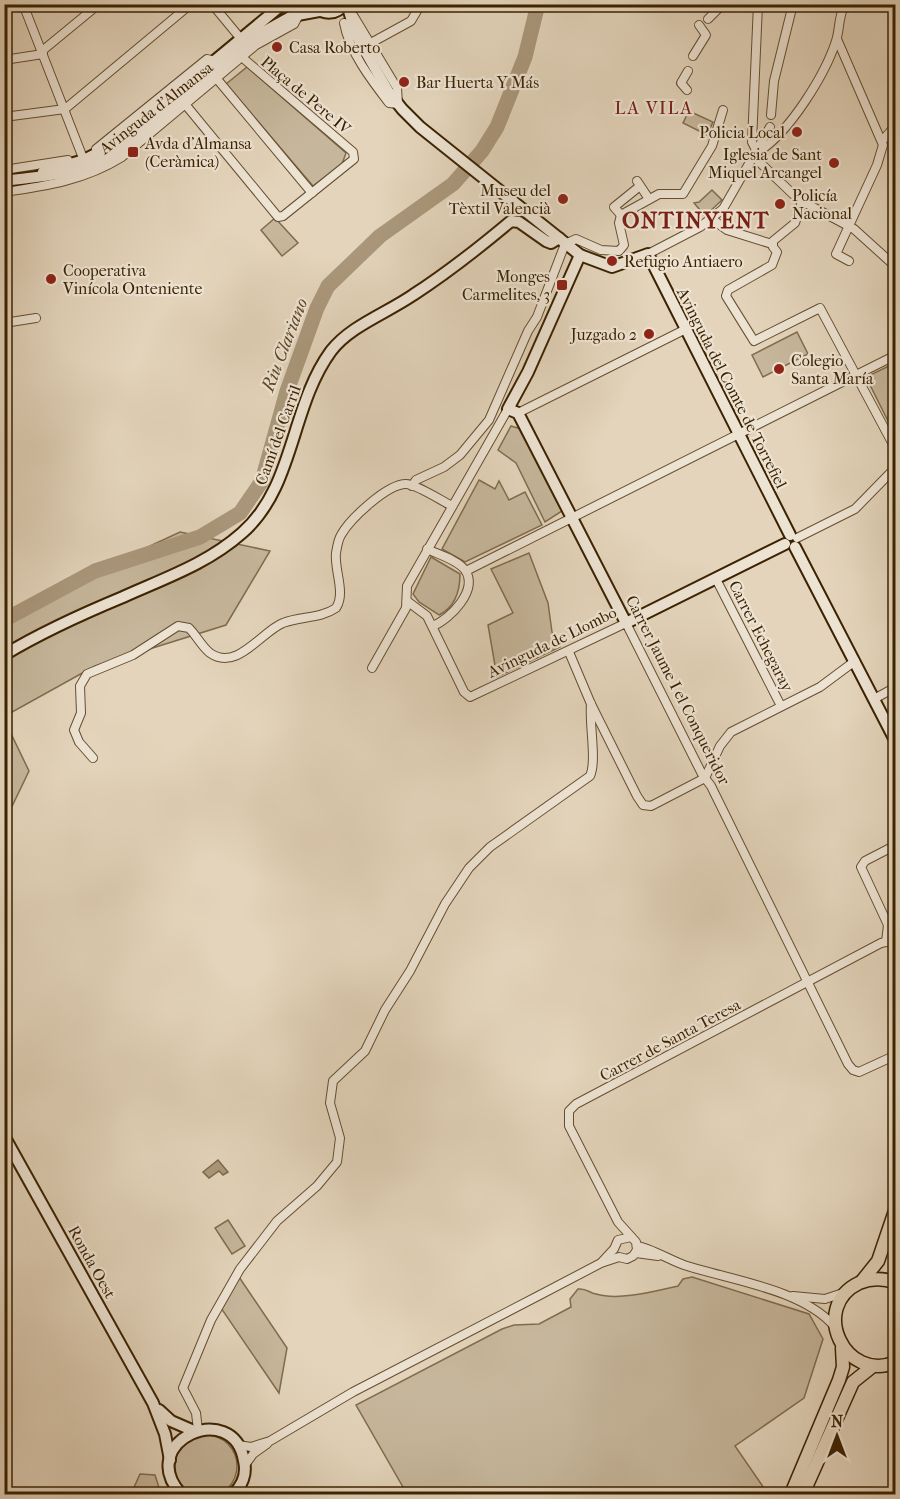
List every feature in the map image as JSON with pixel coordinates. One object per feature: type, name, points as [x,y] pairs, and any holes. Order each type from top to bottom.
[{"type":"main road","points":[[791,1494],[841,1375],[842,1348],[834,1326],[836,1308],[846,1292],[862,1281],[878,1261],[896,1208]]},
{"type":"main road","points":[[896,1242],[896,1269]]},
{"type":"main road","points":[[862,1281],[876,1279],[896,1283]]},
{"type":"main road","points":[[842,1348],[861,1363],[873,1366],[896,1362]]},
{"type":"main road","points":[[803,1494],[853,1382],[873,1366]]},
{"type":"street","points":[[23,4],[83,157],[91,162],[111,159]]},
{"type":"street","points":[[4,117],[65,108],[191,4]]},
{"type":"street","points":[[212,4],[241,39]]},
{"type":"street","name":"Avinguda d'Almansa","points":[[4,192],[113,145],[283,4]]},
{"type":"street","points":[[347,4],[332,13],[356,35],[400,106],[420,127],[580,255],[612,267],[648,255],[712,219],[727,203],[770,127]]},
{"type":"street","points":[[347,4],[356,35]]},
{"type":"street","points":[[347,4],[397,88],[400,106]]},
{"type":"street","points":[[369,44],[411,21],[421,4]]},
{"type":"street","points":[[758,4],[752,142],[755,155],[802,202],[848,225],[896,267]]},
{"type":"street","points":[[771,115],[774,81],[793,4]]},
{"type":"street","points":[[755,155],[782,132],[803,104],[837,39],[840,15],[845,4]]},
{"type":"street","points":[[4,60],[43,53],[99,5]]},
{"type":"street","points":[[708,19],[720,5]]},
{"type":"street","name":"Avinguda d'Almansa","points":[[4,181],[73,181],[101,170],[111,159],[182,103],[265,31],[300,13],[316,8],[332,13]]},
{"type":"street","name":"Avinguda d'Almansa","points":[[182,103],[217,79],[239,55],[294,24],[300,13]]},
{"type":"street","points":[[344,23],[346,36],[378,88],[389,103],[400,106]]},
{"type":"street","points":[[693,56],[706,35],[699,25]]},
{"type":"street","points":[[837,39],[882,141]]},
{"type":"street","name":"Plaça de Pere IV","points":[[239,55],[353,152],[354,159],[312,194]]},
{"type":"street","points":[[212,63],[205,73],[180,94],[182,103],[278,217],[283,216],[312,194],[217,79]]},
{"type":"street","points":[[687,90],[681,85],[688,71]]},
{"type":"street","points":[[562,241],[576,239],[601,250],[619,251],[624,245],[619,223],[621,215],[662,193],[683,194],[712,146],[723,110]]},
{"type":"street","points":[[849,261],[836,254],[877,165],[882,141],[896,125]]},
{"type":"street","name":"Avinguda d'Almansa","points":[[4,170],[83,157]]},
{"type":"street","name":"Avinguda d'Almansa","points":[[26,182],[68,174],[111,159]]},
{"type":"street","points":[[621,215],[614,207],[639,184],[651,198]]},
{"type":"street","points":[[802,202],[795,223],[774,238],[772,265],[725,293],[752,340],[757,341],[819,308],[896,450]]},
{"type":"street","points":[[712,219],[727,230],[775,248]]},
{"type":"street","name":"Camí del Carril","points":[[4,655],[42,634],[190,569],[244,532],[260,515],[273,495],[306,399],[329,354],[344,338],[430,284],[511,221],[519,222],[551,243],[562,241]]},
{"type":"street","points":[[412,486],[416,480],[444,467],[460,455],[489,420],[528,331],[537,317],[562,241]]},
{"type":"street","points":[[372,668],[407,601],[407,585],[452,506],[513,411],[580,255]]},
{"type":"street","name":"Avinguda del Comte de Torrefiel","points":[[648,255],[896,742]]},
{"type":"street","points":[[4,323],[36,318]]},
{"type":"street","points":[[513,411],[686,329]]},
{"type":"street","points":[[466,572],[739,432],[896,355]]},
{"type":"street","name":"Carrer Jaume I el Conqueridor","points":[[513,411],[572,517],[711,786],[853,1070],[866,1070],[896,1055]]},
{"type":"street","points":[[792,541],[855,509],[896,467]]},
{"type":"street","points":[[93,758],[79,742],[74,730],[81,713],[80,686],[87,674],[133,655],[178,626],[189,628],[211,654],[227,656],[245,652],[280,624],[332,610],[340,599],[335,565],[341,534],[380,496],[398,485],[412,486],[452,506]]},
{"type":"street","name":"Avinguda de Llombo","points":[[407,601],[422,609],[433,626],[464,692],[470,697],[569,652],[792,541]]},
{"type":"street","points":[[427,549],[466,572]]},
{"type":"street","points":[[433,626],[452,614],[461,603],[466,588],[466,572]]},
{"type":"street","name":"Carrer Echegaray","points":[[716,579],[781,706]]},
{"type":"street","points":[[569,652],[591,704],[641,803],[651,806],[705,778],[728,735],[820,687],[855,661]]},
{"type":"street","points":[[874,699],[896,687]]},
{"type":"street","points":[[170,1460],[174,1448],[182,1438],[196,1431],[196,1413],[183,1388],[217,1307],[240,1269],[277,1221],[317,1186],[337,1162],[340,1138],[330,1102],[333,1081],[365,1051],[437,917],[475,860],[490,846],[590,776],[593,763],[589,729],[591,704]]},
{"type":"street","points":[[886,942],[888,925],[861,867],[865,861],[896,845]]},
{"type":"street","name":"Carrer de Santa Teresa","points":[[631,1238],[618,1222],[569,1126],[569,1111],[576,1104],[886,942],[896,940]]},
{"type":"street","name":"Ronda Oest","points":[[4,1136],[153,1403],[165,1434],[170,1460],[170,1477],[181,1494]]},
{"type":"street","name":"Carrer de Santa Teresa","points":[[618,1222],[618,1240]]},
{"type":"street","points":[[602,1263],[614,1249],[618,1240],[624,1236],[631,1238],[636,1250]]},
{"type":"street","points":[[233,1494],[242,1483],[245,1465],[253,1454],[270,1441],[373,1382],[602,1263],[619,1257],[627,1259],[636,1250],[644,1247],[659,1256],[785,1295],[818,1310],[834,1326]]},
{"type":"street","points":[[614,1249],[619,1257]]},
{"type":"street","points":[[785,1295],[825,1299],[846,1292]]},
{"type":"street","name":"Ronda Oest","points":[[153,1403],[164,1417],[196,1431],[207,1429],[225,1433],[238,1445]]},
{"type":"street","points":[[245,1465],[238,1445],[251,1447],[270,1441]]},
{"type":"shaded area","points":[[247,67],[346,153],[342,164],[313,186],[226,84]]},
{"type":"shaded area","points":[[689,111],[713,122],[707,135],[683,123]]},
{"type":"shaded area","points":[[712,190],[722,200],[705,216],[694,203],[699,202]]},
{"type":"shaded area","points":[[275,218],[298,243],[282,256],[261,230]]},
{"type":"shaded area","points":[[797,332],[808,354],[763,377],[752,355]]},
{"type":"shaded area","points":[[895,363],[895,435],[866,377]]},
{"type":"shaded area","points":[[511,426],[521,429],[562,511],[545,522],[516,463],[498,450]]},
{"type":"shaded area","points":[[479,480],[495,489],[499,481],[509,500],[525,492],[542,525],[465,562],[442,549]]},
{"type":"shaded area","points":[[180,532],[270,551],[226,625],[95,666],[5,716],[5,611],[25,604]]},
{"type":"shaded area","points":[[529,553],[548,603],[552,632],[560,647],[497,677],[488,625],[513,613],[491,569]]},
{"type":"shaded area","points":[[431,557],[460,574],[456,598],[449,608],[439,615],[419,602],[413,594]]},
{"type":"shaded area","points":[[4,719],[29,771],[5,821],[4,821]]},
{"type":"shaded area","points":[[218,1160],[228,1172],[223,1175],[219,1171],[209,1178],[203,1172]]},
{"type":"shaded area","points":[[228,1220],[245,1246],[232,1254],[215,1228]]},
{"type":"shaded area","points":[[239,1277],[287,1348],[279,1393],[221,1308]]},
{"type":"shaded area","points":[[692,1277],[809,1314],[823,1339],[804,1398],[735,1446],[768,1494],[407,1494],[356,1405],[502,1329],[514,1325],[539,1324],[571,1307],[570,1299],[578,1289],[605,1296],[626,1296],[678,1286],[683,1279]]},
{"type":"shaded area","points":[[206,1435],[218,1437],[228,1444],[235,1454],[237,1466],[235,1478],[228,1488],[218,1495],[206,1497],[194,1495],[184,1488],[177,1478],[175,1466],[177,1454],[184,1444],[194,1437]]},
{"type":"shaded area","points":[[140,1474],[155,1475],[161,1494],[131,1494]]},
{"type":"waterway","name":"Riu Clariano","points":[[4,620],[95,571],[200,537],[240,513],[262,481],[287,391],[317,308],[328,286],[380,236],[453,184],[482,151],[497,127],[525,57],[538,4]]},
{"type":"place","name":"Casa Roberto","points":[[277,47]]},
{"type":"place","name":"Bar Huerta Y Más","points":[[404,82]]},
{"type":"place","name":"Policia Local","points":[[797,132]]},
{"type":"place","name":"Avda d'Almansa (Ceràmica)","points":[[133,152]]},
{"type":"place","name":"Iglesia de Sant Miquel Arcangel","points":[[834,163]]},
{"type":"place","name":"Museu del Tèxtil Valencià","points":[[563,199]]},
{"type":"place","name":"Policía Nacional","points":[[780,204]]},
{"type":"place","name":"Refugio Antiaero","points":[[612,261]]},
{"type":"place","name":"Cooperativa Vinícola Onteniente","points":[[51,279]]},
{"type":"place","name":"Monges Carmelites, 3","points":[[562,285]]},
{"type":"place","name":"Juzgado 2","points":[[649,334]]},
{"type":"place","name":"Colegio Santa María","points":[[779,369]]},
{"type":"district","name":"LA VILA","points":[[654,108]]},
{"type":"district","name":"ONTINYENT","points":[[696,221]]}]
